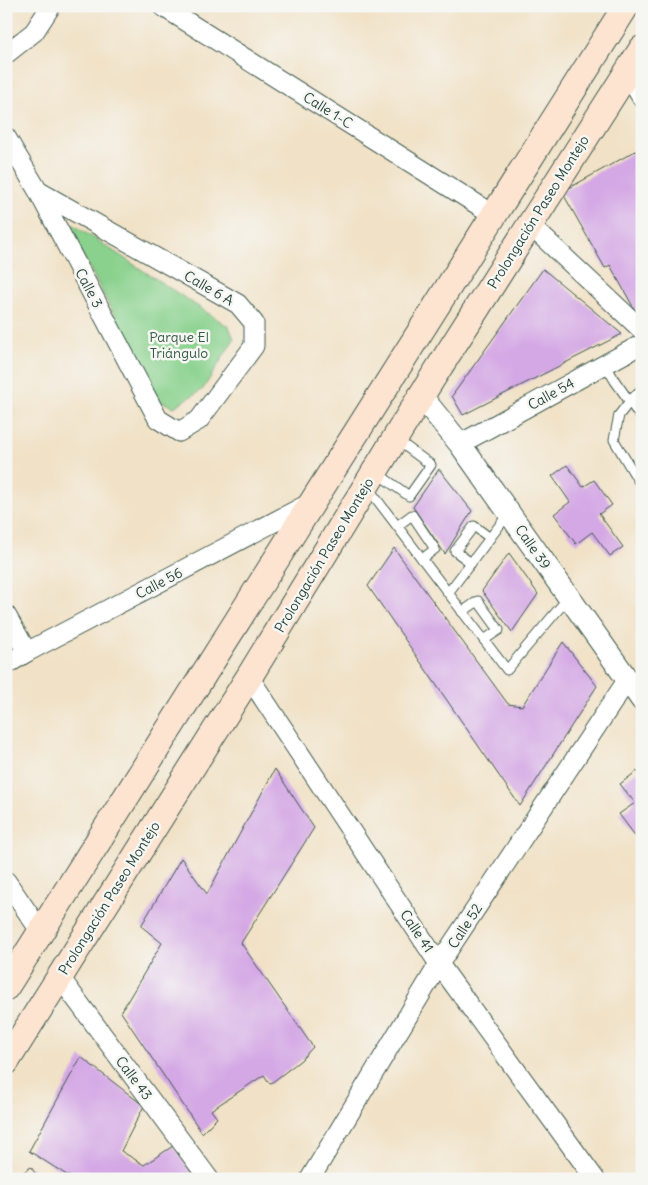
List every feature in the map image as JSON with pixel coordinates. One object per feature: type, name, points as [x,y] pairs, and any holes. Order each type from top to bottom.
[{"type":"main road","points":[[6,987],[626,6]]},
{"type":"main road","name":"Prolongación Paseo Montejo","points":[[6,1062],[249,677],[421,396],[642,49]]},
{"type":"street","points":[[6,54],[34,32],[51,6]]},
{"type":"street","name":"Calle 1-C","points":[[162,6],[494,214]]},
{"type":"street","points":[[626,74],[642,98]]},
{"type":"street","name":"Calle 3","points":[[6,137],[38,191],[158,419],[178,432]]},
{"type":"street","name":"Calle 6 A","points":[[38,191],[238,304],[254,323],[254,346],[199,420],[178,432]]},
{"type":"street","points":[[530,225],[642,330]]},
{"type":"street","name":"Calle 54","points":[[460,444],[642,344]]},
{"type":"street","name":"Calle 39","points":[[421,396],[460,444],[642,700]]},
{"type":"street","name":"Calle 56","points":[[6,665],[27,652],[313,502]]},
{"type":"street","points":[[6,615],[27,652]]},
{"type":"street","name":"Calle 41","points":[[249,677],[439,964],[594,1179]]},
{"type":"street","name":"Calle 52","points":[[310,1179],[439,964],[628,679]]},
{"type":"street","points":[[6,881],[41,932]]},
{"type":"street","name":"Calle 43","points":[[59,976],[209,1179]]},
{"type":"lane","points":[[604,364],[642,419]]},
{"type":"lane","points":[[642,389],[619,415],[614,440],[642,487]]},
{"type":"lane","points":[[370,479],[409,496],[431,465],[395,438]]},
{"type":"lane","points":[[370,479],[397,526],[507,670],[569,597]]},
{"type":"lane","points":[[448,593],[509,513]]},
{"type":"lane","points":[[397,526],[412,515],[436,549],[422,559]]},
{"type":"lane","points":[[471,563],[455,551],[474,526],[490,538]]},
{"type":"lane","points":[[462,612],[478,601],[499,630],[484,640]]},
{"type":"green space","name":"Parque El Triángulo","points":[[63,218],[229,327],[234,339],[203,389],[174,407],[160,401]]},
{"type":"building","points":[[639,149],[642,154],[642,323],[610,265],[605,268],[562,192]]},
{"type":"building","points":[[543,269],[622,334],[463,415],[452,396]]},
{"type":"building","points":[[567,465],[583,487],[594,480],[612,505],[599,514],[623,547],[610,556],[592,532],[576,544],[554,514],[570,502],[552,476]]},
{"type":"building","points":[[439,469],[472,511],[445,554],[413,507]]},
{"type":"building","points":[[394,548],[508,704],[522,706],[563,642],[597,686],[520,806],[368,586]]},
{"type":"building","points":[[509,553],[538,594],[512,632],[482,591]]},
{"type":"building","points":[[275,769],[314,828],[241,943],[313,1047],[301,1060],[270,1084],[264,1075],[211,1110],[217,1118],[202,1133],[121,1012],[162,943],[141,926],[181,858],[207,894]]},
{"type":"building","points":[[637,771],[642,778],[642,845],[619,814],[635,803],[620,784]]},
{"type":"building","points":[[81,1057],[144,1106],[121,1151],[144,1165],[173,1146],[196,1179],[73,1179],[29,1151]]},
{"type":"building","points":[[31,1167],[39,1179],[13,1179]]}]
